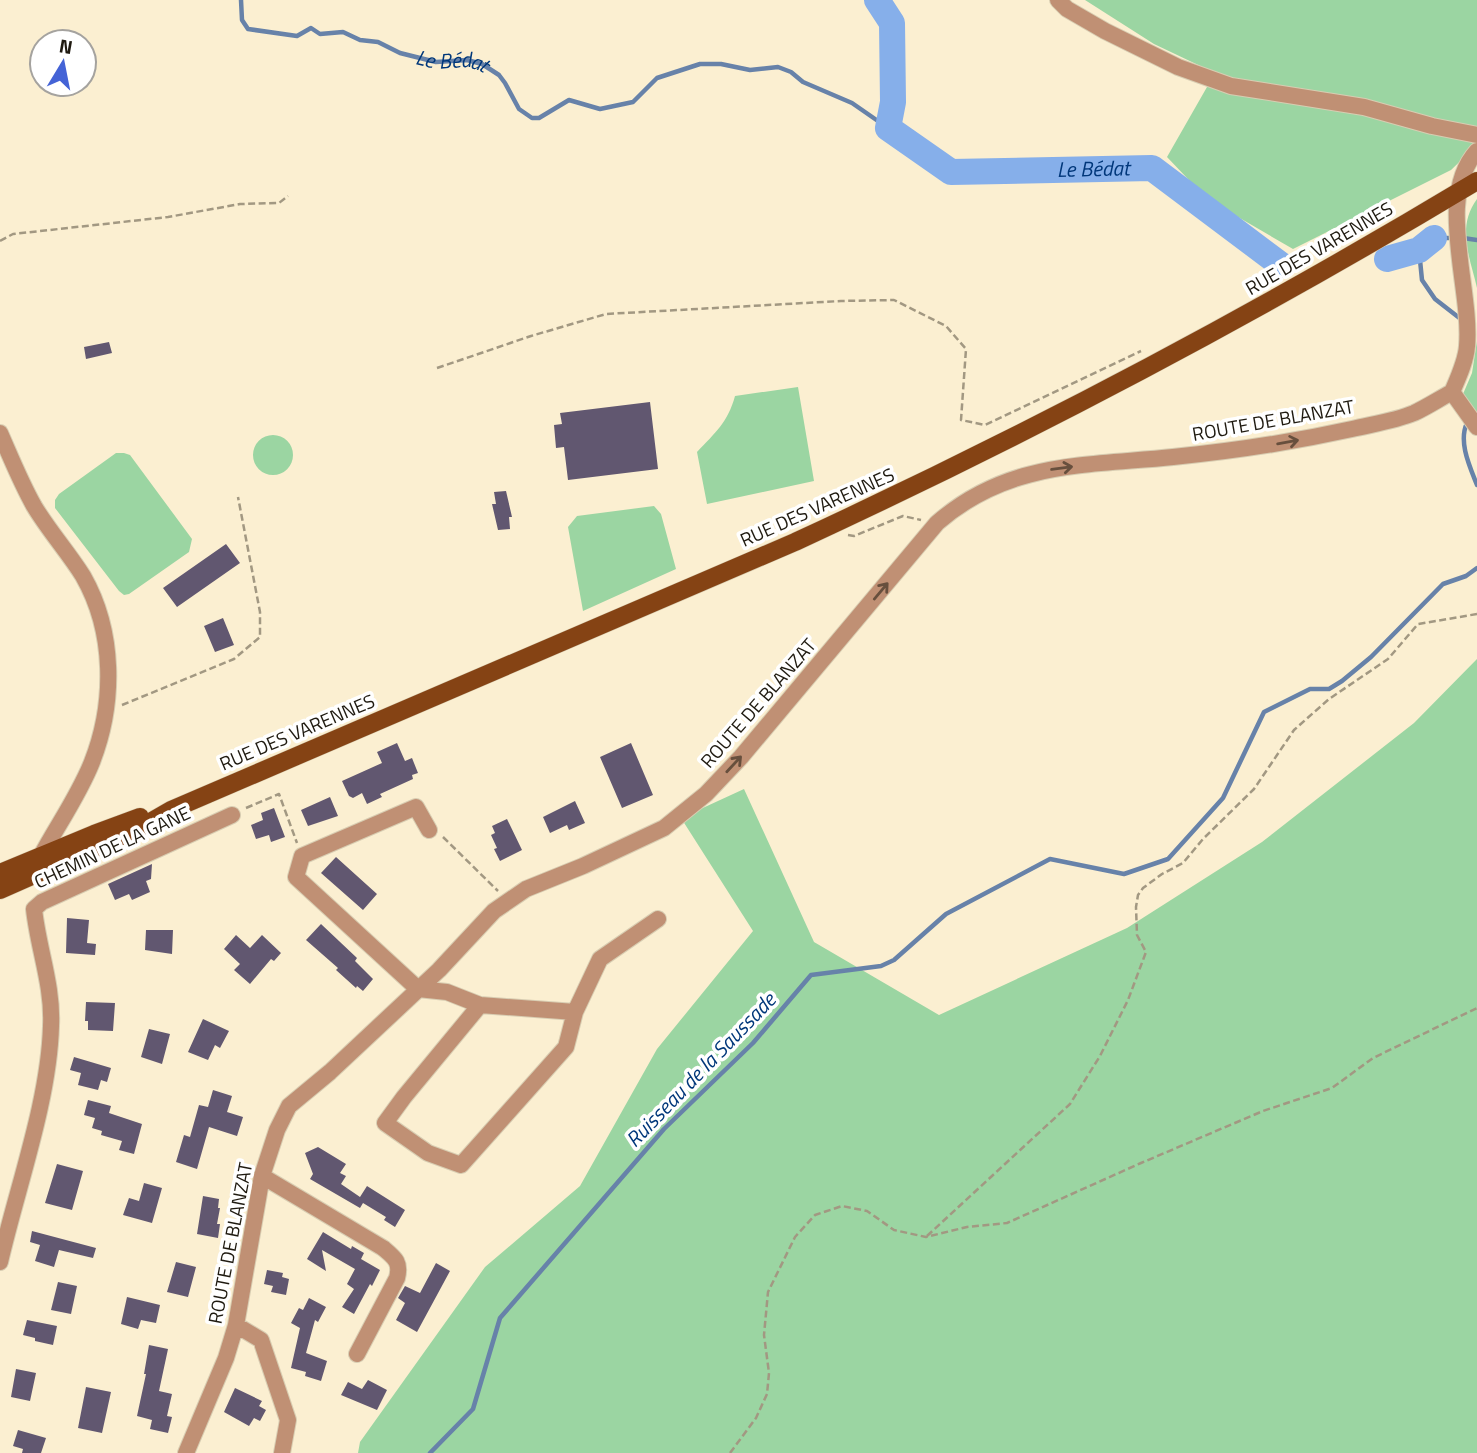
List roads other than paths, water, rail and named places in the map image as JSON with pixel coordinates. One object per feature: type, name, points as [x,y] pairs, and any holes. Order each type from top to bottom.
[{"type":"main road","name":"RUE DES VARENNES","points":[[0,890],[43,863],[131,820],[171,810],[836,523],[988,451],[1179,352],[1477,181]]},
{"type":"main road","name":"RUE DES VARENNES","points":[[0,873],[43,863]]},
{"type":"street","points":[[1058,0],[1067,9],[1105,31],[1178,66],[1231,86],[1364,107],[1477,135]]},
{"type":"street","points":[[1477,151],[1457,194],[1456,221],[1467,311],[1467,348],[1452,392],[1477,427]]},
{"type":"street","name":"ROUTE DE BLANZAT","points":[[186,1453],[226,1358],[236,1325],[262,1176],[277,1130],[289,1106],[330,1072],[439,970],[478,926],[508,901],[526,889],[638,842],[685,813],[741,757],[934,527],[958,505],[986,489],[1021,475],[1061,468],[1231,452],[1311,438],[1414,413],[1452,392]]},
{"type":"street","name":"CHEMIN DE LA GANE","points":[[0,433],[33,505],[83,576],[92,594],[105,640],[108,689],[106,712],[91,765],[43,863]]},
{"type":"street","points":[[429,830],[416,807],[302,856],[296,877],[418,989],[447,992],[480,1006],[575,1012]]},
{"type":"street","name":"CHEMIN DE LA GANE","points":[[0,1262],[45,1077],[51,1027],[51,995],[34,909],[41,902],[232,814]]},
{"type":"street","points":[[480,1006],[404,1097],[385,1124],[428,1153],[461,1166],[566,1047],[575,1012],[600,959],[659,919]]},
{"type":"street","points":[[262,1176],[397,1259],[397,1278],[357,1354]]},
{"type":"street","points":[[236,1325],[261,1340],[288,1420],[282,1453]]},
{"type":"waterway","name":"Le Bédat","points":[[241,0],[242,20],[248,29],[297,36],[311,28],[320,34],[343,32],[360,40],[378,42],[400,53],[436,62],[467,60],[482,64],[499,75],[519,109],[532,118],[539,118],[569,100],[600,109],[633,102],[657,78],[700,64],[721,64],[750,70],[778,67],[791,72],[803,82],[852,103],[888,128]]},
{"type":"waterway","name":"Le Bédat","points":[[877,0],[892,23],[893,102],[888,128],[951,172],[1152,168],[1281,265]]},
{"type":"waterway","points":[[1434,238],[1454,238]]},
{"type":"waterway","name":"Le Bédat","points":[[1387,259],[1419,250],[1434,238]]},
{"type":"waterway","points":[[1463,238],[1477,240]]},
{"type":"waterway","name":"Ruisseau de la Saussade","points":[[1419,250],[1422,280],[1435,299],[1462,320]]},
{"type":"waterway","name":"Ruisseau de la Saussade","points":[[1467,423],[1464,446],[1477,485]]},
{"type":"waterway","name":"Ruisseau de la Saussade","points":[[430,1453],[473,1409],[500,1318],[664,1129],[753,1043],[811,975],[881,966],[894,960],[946,914],[1050,859],[1124,874],[1168,859],[1223,798],[1264,712],[1310,689],[1329,689],[1342,681],[1371,657],[1443,584],[1466,576],[1477,568]]}]
